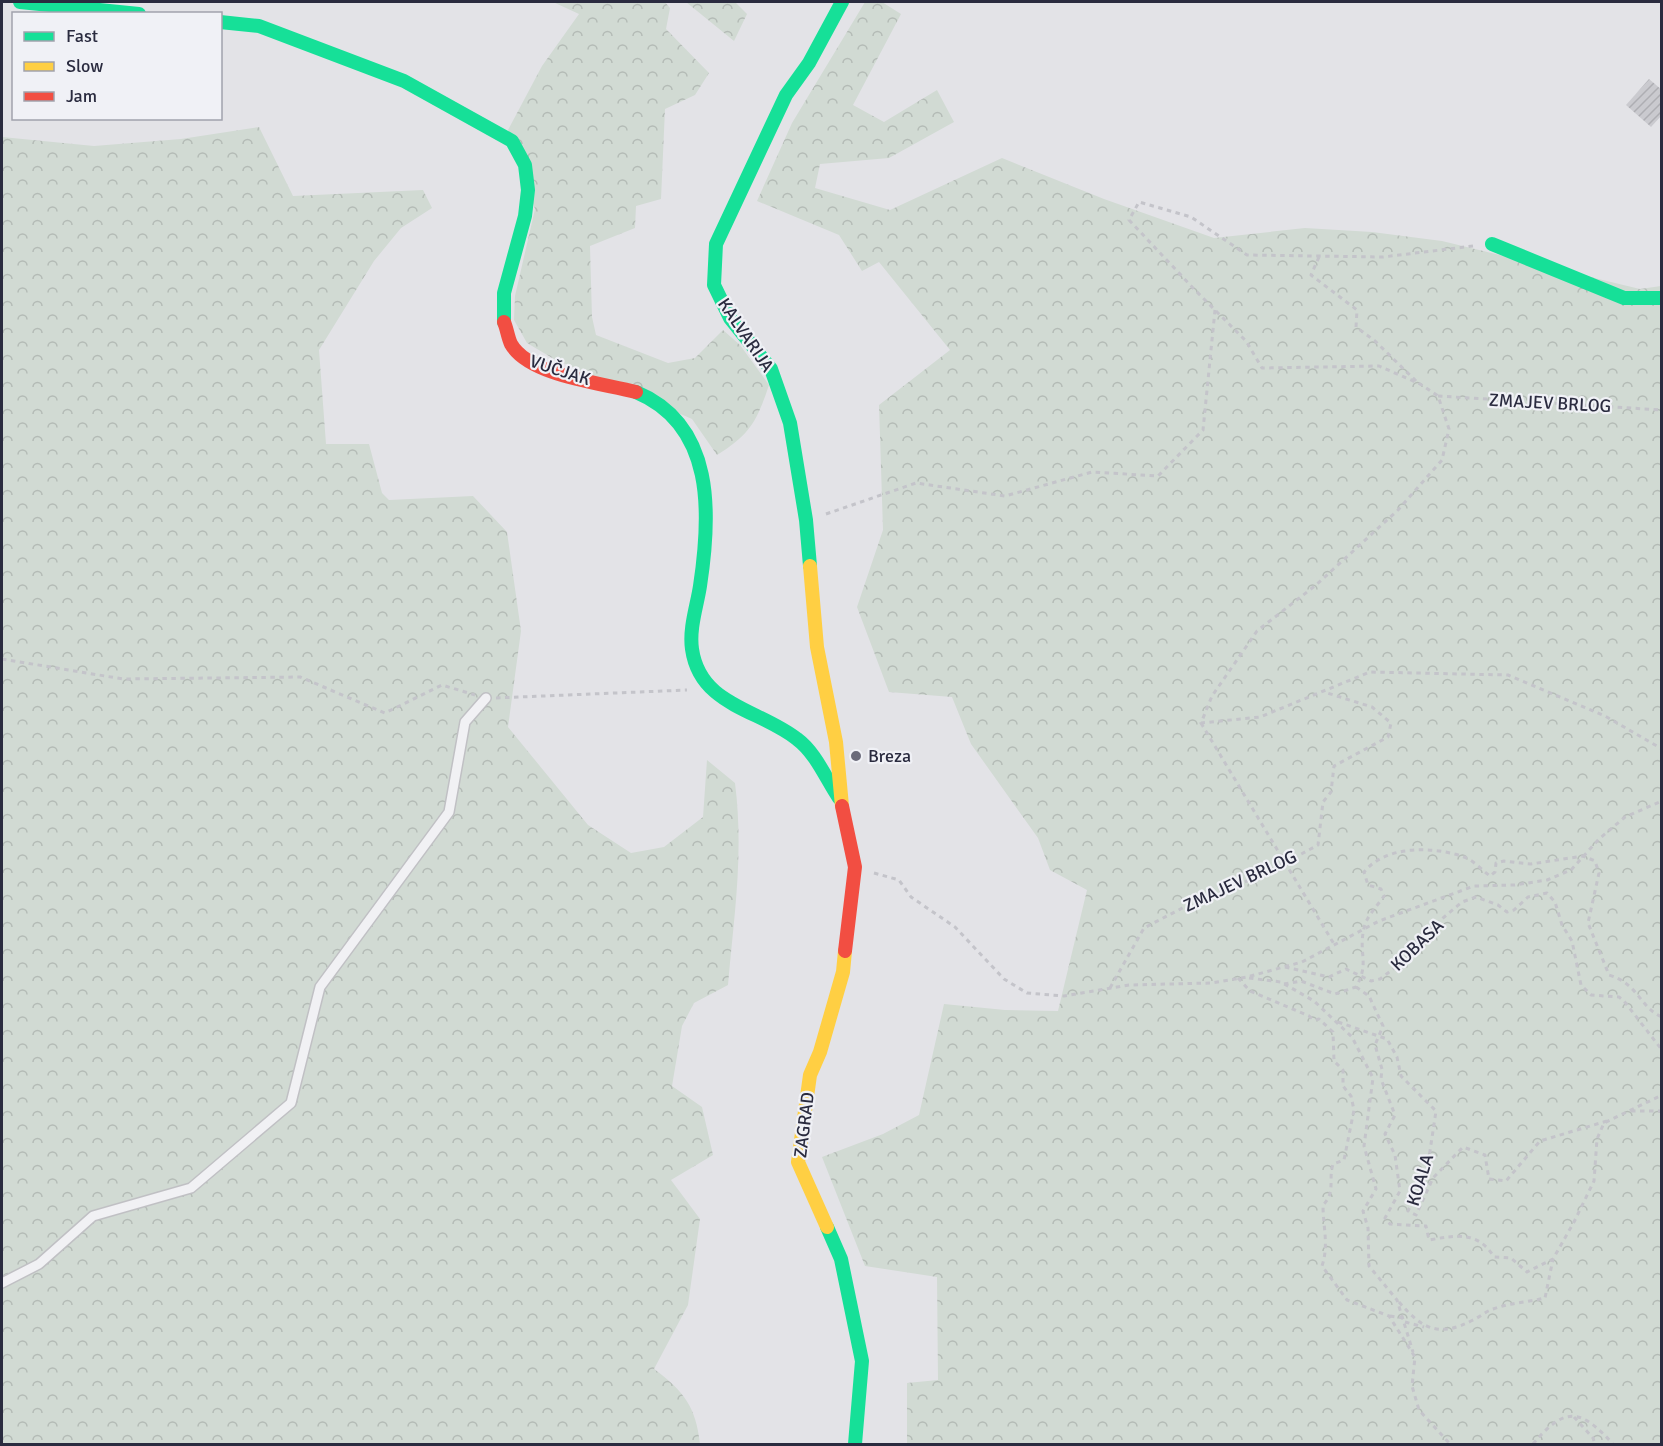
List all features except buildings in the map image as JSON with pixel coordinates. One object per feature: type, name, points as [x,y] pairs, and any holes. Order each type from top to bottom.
[{"type":"main road","points":[[20,2],[119,12]]},
{"type":"main road","name":"KALVARIJA","points":[[841,801],[836,742],[817,647],[806,520],[790,423],[771,369],[730,318],[714,285],[716,244],[786,95],[808,63],[842,2]]},
{"type":"main road","name":"VUČJAK","points":[[222,22],[259,26],[404,81],[497,131],[512,141],[524,156],[529,176],[527,209],[507,281],[503,309],[510,344],[518,355],[548,369],[633,391],[661,403],[685,430],[695,453],[704,487],[705,553],[692,652],[709,689]]},
{"type":"main road","points":[[1492,244],[1624,298],[1662,298]]},
{"type":"main road","points":[[709,689],[801,741],[841,801]]},
{"type":"main road","name":"ZAGRAD","points":[[841,801],[855,867],[843,972],[820,1052],[810,1075],[798,1162],[840,1259],[862,1361],[855,1444]]},
{"type":"lane","points":[[2,1283],[39,1264],[93,1216],[192,1188],[291,1103],[320,987],[449,812],[465,722],[486,698]]},
{"type":"path","points":[[1201,723],[1212,696],[1257,630],[1316,585],[1398,510],[1442,460],[1449,429],[1438,396],[1420,384],[1379,366],[1262,368],[1246,340],[1129,220],[1139,202],[1191,218],[1246,255],[1383,257],[1492,244]]},
{"type":"path","points":[[1319,256],[1311,275],[1357,310],[1356,327],[1375,341],[1420,384]]},
{"type":"path","points":[[806,520],[916,483],[1005,496],[1092,472],[1158,476],[1203,430],[1215,310]]},
{"type":"path","name":"ZMAJEV BRLOG","points":[[1438,396],[1662,410]]},
{"type":"path","points":[[2,659],[123,679],[300,677],[385,713],[442,685],[486,698],[709,689]]},
{"type":"path","points":[[1201,723],[1260,717],[1370,672],[1508,675],[1605,716],[1662,749]]},
{"type":"path","name":"ZMAJEV BRLOG","points":[[1110,988],[1144,928],[1192,903],[1262,875],[1318,845],[1323,802],[1331,792],[1334,766],[1388,737],[1391,723],[1372,707],[1322,691]]},
{"type":"path","points":[[1201,723],[1334,944]]},
{"type":"path","points":[[855,867],[899,880],[911,897],[955,927],[1004,979],[1027,993],[1064,996],[1129,985],[1210,983],[1247,977],[1302,962],[1379,921],[1474,886],[1515,885],[1547,880],[1571,870],[1599,839],[1625,817],[1662,801]]},
{"type":"path","points":[[1284,984],[1301,981],[1335,994],[1356,987],[1365,972],[1361,948],[1364,925],[1384,896],[1381,889],[1368,885],[1364,872],[1371,863],[1410,850],[1434,849],[1466,858],[1490,876],[1495,872],[1496,863],[1504,861],[1531,864],[1583,856],[1595,861],[1599,873],[1588,923],[1609,975],[1629,984],[1654,1013],[1662,1017]]},
{"type":"path","name":"KOBASA","points":[[1283,966],[1329,977],[1346,969],[1371,981],[1380,979],[1405,960],[1418,939],[1462,902],[1476,897],[1498,905],[1507,912],[1514,910],[1528,897],[1547,893],[1555,902],[1562,925],[1572,941],[1581,986],[1591,995],[1619,997],[1662,1050]]},
{"type":"path","points":[[1247,977],[1284,984],[1314,1001],[1352,1037],[1373,1078],[1364,1146],[1376,1189],[1363,1211],[1368,1228],[1369,1266],[1414,1319],[1429,1328]]},
{"type":"path","points":[[1238,978],[1250,991],[1314,1020],[1319,1019],[1333,1032],[1334,1061],[1343,1070],[1343,1086],[1351,1096],[1354,1110],[1344,1160],[1333,1164],[1330,1174],[1333,1186],[1329,1199],[1323,1205],[1327,1229],[1326,1253],[1322,1266],[1347,1300],[1429,1328],[1443,1331],[1471,1322],[1492,1309],[1545,1298],[1553,1259],[1594,1181],[1597,1139],[1605,1123],[1662,1095]]},
{"type":"path","points":[[1356,987],[1369,996],[1383,1026],[1375,1045],[1382,1070],[1381,1079],[1395,1115],[1385,1134],[1395,1155],[1400,1191],[1385,1218],[1390,1224],[1426,1226],[1430,1240],[1466,1236],[1483,1241],[1494,1257],[1511,1258],[1527,1272],[1553,1259]]},
{"type":"path","name":"KOALA","points":[[1338,1022],[1387,1039],[1397,1057],[1401,1076],[1436,1111],[1427,1171],[1408,1211],[1416,1215],[1433,1178],[1463,1147],[1485,1155],[1489,1179],[1506,1181],[1540,1141],[1615,1118]]},
{"type":"path","points":[[1629,1111],[1662,1111]]},
{"type":"path","points":[[1397,1300],[1415,1357],[1412,1386],[1419,1410],[1450,1444]]},
{"type":"path","points":[[1389,1316],[1415,1357]]},
{"type":"path","points":[[1533,1444],[1551,1424],[1561,1417],[1580,1417],[1596,1426],[1613,1444]]},
{"type":"path","points":[[1574,1417],[1593,1438],[1595,1444]]},
{"type":"green space","points":[[553,2],[665,2],[670,8],[666,29],[709,73],[695,95],[665,109],[661,199],[636,206],[635,228],[590,246],[592,317],[596,335],[668,363],[695,358],[723,330],[740,345],[769,385],[751,426],[737,441],[717,455],[692,419],[554,359],[527,343],[514,320],[515,296],[535,209],[508,130],[542,66],[579,14]]},
{"type":"green space","points":[[686,2],[735,2],[747,14],[734,41]]},
{"type":"green space","points":[[865,2],[882,2],[901,14],[853,105],[884,122],[937,90],[954,122],[889,158],[820,164],[815,188],[890,210],[1002,158],[1104,199],[1214,238],[1305,228],[1372,232],[1442,241],[1640,289],[1661,286],[1661,1444],[907,1444],[907,1383],[938,1380],[937,1277],[865,1266],[822,1157],[883,1134],[919,1115],[944,1004],[1005,1010],[1058,1011],[1087,890],[1050,870],[1038,838],[971,744],[952,697],[889,692],[857,607],[883,530],[879,405],[950,350],[879,262],[862,271],[839,235],[757,201],[792,123]]},
{"type":"green space","points":[[259,127],[293,196],[423,190],[432,208],[401,228],[374,261],[319,350],[326,444],[369,444],[382,493],[389,500],[473,496],[507,532],[521,631],[508,727],[588,825],[631,853],[664,847],[703,817],[707,760],[735,783],[739,835],[728,985],[694,1003],[682,1026],[672,1086],[702,1107],[713,1155],[671,1180],[700,1219],[688,1305],[654,1369],[687,1401],[692,1410],[700,1444],[2,1444],[2,137],[94,146],[181,139]]},
{"type":"traffic: fast","points":[[20,2],[119,12]]},
{"type":"traffic: fast","points":[[810,566],[806,520],[790,423],[771,369],[730,318],[714,285],[716,244],[786,95],[809,63],[842,2]]},
{"type":"traffic: fast","points":[[222,22],[259,26],[404,81],[512,141],[525,165],[528,190],[525,216],[504,293],[504,322]]},
{"type":"traffic: fast","points":[[1492,244],[1624,298],[1662,298]]},
{"type":"traffic: fast","points":[[636,392],[662,407],[681,426],[694,449],[702,474],[706,530],[691,641],[697,668],[706,683],[719,695],[782,729],[804,745],[839,798]]},
{"type":"traffic: fast","points":[[827,1227],[841,1259],[862,1361],[855,1444]]},
{"type":"traffic: slow","points":[[810,566],[817,647],[836,742],[842,806]]},
{"type":"traffic: slow","points":[[827,1227],[798,1162],[810,1075],[820,1052],[843,972],[845,951]]},
{"type":"traffic: jam","points":[[504,322],[511,344],[520,355],[533,364],[568,377],[636,392]]},
{"type":"traffic: jam","points":[[842,806],[855,867],[845,951]]},
{"type":"place","name":"Breza","points":[[856,756]]}]
